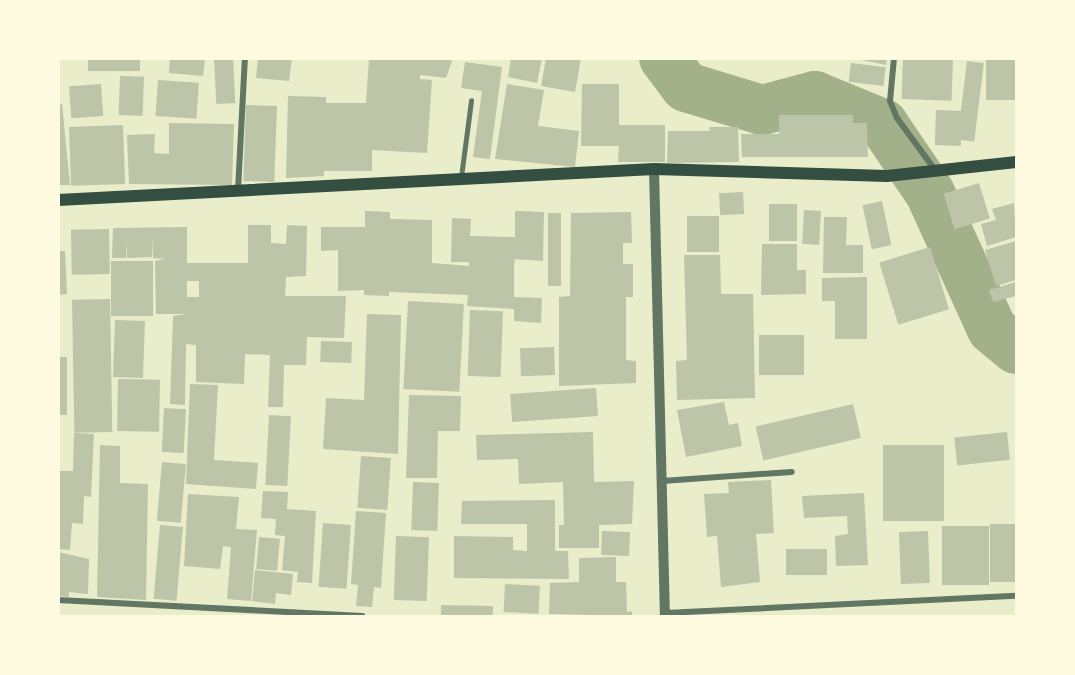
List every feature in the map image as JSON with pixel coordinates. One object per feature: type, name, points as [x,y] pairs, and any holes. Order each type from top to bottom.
[{"type":"main road","points":[[58,200],[237,194],[654,170],[887,176],[932,173],[1017,162]]},
{"type":"street","points":[[237,194],[245,58]]},
{"type":"street","points":[[894,58],[890,101],[897,118],[932,173]]},
{"type":"street","points":[[654,170],[665,615],[1017,596]]},
{"type":"street","points":[[662,481],[792,472]]},
{"type":"street","points":[[58,600],[247,613],[363,616]]},
{"type":"lane","points":[[461,180],[471,101]]},
{"type":"building","points":[[88,58],[140,58],[140,71],[88,71]]},
{"type":"building","points":[[170,58],[205,58],[203,76],[169,73]]},
{"type":"building","points":[[233,58],[235,103],[216,104],[214,59]]},
{"type":"building","points":[[258,58],[292,58],[289,81],[256,78]]},
{"type":"building","points":[[369,58],[453,58],[446,78],[420,75],[420,79],[432,80],[427,153],[372,150],[372,171],[324,171],[324,176],[286,178],[288,96],[326,97],[326,103],[366,103]]},
{"type":"building","points":[[511,58],[542,58],[537,83],[508,77]]},
{"type":"building","points":[[546,58],[581,58],[575,92],[541,86]]},
{"type":"building","points":[[852,58],[887,58],[886,65]]},
{"type":"building","points":[[903,58],[953,60],[952,101],[902,99]]},
{"type":"building","points":[[986,58],[1016,58],[1016,100],[986,100]]},
{"type":"building","points":[[967,61],[984,63],[974,141],[957,139]]},
{"type":"building","points":[[465,62],[502,67],[490,159],[473,157],[482,91],[461,88]]},
{"type":"building","points":[[851,63],[886,67],[883,86],[849,82]]},
{"type":"building","points":[[120,76],[144,77],[143,116],[119,115]]},
{"type":"building","points":[[158,80],[199,83],[196,119],[155,116]]},
{"type":"building","points":[[101,84],[103,116],[71,118],[69,86]]},
{"type":"building","points":[[507,84],[544,90],[538,126],[579,131],[575,167],[495,159]]},
{"type":"building","points":[[582,84],[619,84],[619,125],[665,125],[665,162],[618,162],[619,146],[581,146]]},
{"type":"building","points":[[62,104],[70,185],[58,185],[58,105]]},
{"type":"building","points":[[246,105],[277,106],[274,182],[243,181]]},
{"type":"building","points":[[936,110],[962,111],[961,146],[935,145]]},
{"type":"building","points":[[779,115],[853,115],[853,123],[867,123],[868,157],[742,157],[741,134],[779,134]]},
{"type":"building","points":[[169,123],[234,124],[232,185],[129,184],[127,135],[155,134],[154,153],[169,154]]},
{"type":"building","points":[[123,125],[125,184],[71,186],[69,127]]},
{"type":"building","points":[[709,127],[738,127],[739,162],[667,163],[668,131],[710,131]]},
{"type":"building","points":[[979,183],[990,218],[954,229],[944,194]]},
{"type":"building","points":[[743,192],[744,214],[720,215],[719,193]]},
{"type":"building","points":[[882,201],[891,245],[872,249],[862,205]]},
{"type":"building","points":[[1014,203],[1016,237],[987,246],[981,224],[996,220],[992,209]]},
{"type":"building","points":[[769,204],[797,204],[797,241],[769,241]]},
{"type":"building","points":[[804,210],[821,211],[819,245],[802,244]]},
{"type":"building","points":[[365,211],[390,212],[390,219],[432,220],[432,263],[469,266],[469,262],[451,262],[452,218],[471,219],[470,236],[515,237],[515,211],[544,212],[543,261],[515,259],[514,264],[514,297],[542,298],[541,323],[514,321],[514,309],[467,306],[468,295],[389,292],[389,296],[364,295],[364,290],[338,291],[338,250],[321,251],[321,227],[365,227]]},
{"type":"building","points":[[631,212],[632,243],[623,243],[623,264],[633,264],[633,297],[626,297],[626,360],[636,361],[636,383],[559,386],[559,297],[570,296],[571,213]]},
{"type":"building","points":[[548,213],[561,213],[561,286],[548,286]]},
{"type":"building","points":[[687,216],[719,216],[719,252],[687,252]]},
{"type":"building","points":[[824,217],[847,217],[846,245],[863,245],[863,273],[823,273]]},
{"type":"building","points":[[248,225],[271,225],[271,243],[286,244],[287,225],[307,226],[306,276],[286,277],[285,296],[346,296],[344,338],[307,337],[306,365],[284,365],[283,407],[268,407],[270,355],[245,354],[244,384],[196,382],[196,345],[186,344],[185,405],[170,404],[173,316],[187,314],[156,314],[155,261],[165,259],[153,258],[153,238],[152,257],[127,258],[126,241],[126,258],[112,258],[113,228],[187,227],[187,263],[248,263]],"holes":[[[187,281],[199,281],[199,297],[187,297]]]},
{"type":"building","points":[[109,229],[110,274],[72,275],[71,230]]},
{"type":"building","points":[[1016,241],[1016,280],[996,286],[985,250]]},
{"type":"building","points":[[762,244],[797,244],[797,270],[806,270],[806,294],[761,295]]},
{"type":"building","points":[[930,247],[949,309],[898,325],[879,262]]},
{"type":"building","points":[[58,251],[65,251],[67,294],[58,295]]},
{"type":"building","points":[[684,255],[720,255],[721,294],[753,294],[755,398],[677,400],[676,361],[687,360]]},
{"type":"building","points":[[111,261],[153,261],[153,316],[111,316]]},
{"type":"building","points":[[867,277],[867,339],[835,339],[835,301],[822,301],[822,278]]},
{"type":"building","points":[[1016,282],[1016,296],[993,302],[989,290]]},
{"type":"building","points":[[110,299],[112,432],[74,433],[72,300]]},
{"type":"building","points":[[408,301],[464,304],[459,392],[403,389]]},
{"type":"building","points":[[470,310],[503,311],[501,377],[468,376]]},
{"type":"building","points":[[367,314],[401,315],[398,454],[323,449],[326,398],[364,400]]},
{"type":"building","points":[[115,320],[145,321],[143,378],[113,377]]},
{"type":"building","points":[[759,335],[804,335],[804,375],[759,375]]},
{"type":"building","points":[[321,341],[352,342],[351,363],[320,362]]},
{"type":"building","points":[[554,347],[555,375],[521,376],[520,348]]},
{"type":"building","points":[[58,357],[67,357],[67,415],[58,415]]},
{"type":"building","points":[[118,379],[160,380],[159,432],[117,431]]},
{"type":"building","points":[[190,384],[218,385],[214,460],[258,463],[256,489],[186,484]]},
{"type":"building","points":[[596,388],[598,416],[512,422],[510,394]]},
{"type":"building","points":[[409,395],[461,396],[460,431],[438,431],[437,478],[406,478]]},
{"type":"building","points":[[724,402],[729,425],[738,423],[742,446],[686,457],[677,410]]},
{"type":"building","points":[[853,404],[861,438],[763,461],[756,426]]},
{"type":"building","points":[[164,408],[186,409],[184,453],[162,452]]},
{"type":"building","points":[[269,415],[291,416],[287,486],[265,485]]},
{"type":"building","points":[[593,432],[594,482],[634,481],[632,524],[599,525],[599,548],[559,548],[559,525],[564,525],[563,482],[519,484],[518,459],[477,460],[476,435]]},
{"type":"building","points":[[1007,432],[1010,460],[957,465],[954,438]]},
{"type":"building","points":[[74,433],[94,434],[91,497],[84,496],[83,524],[72,523],[70,550],[58,549],[58,471],[73,471]]},
{"type":"building","points":[[100,445],[120,446],[120,483],[148,484],[146,600],[97,597]]},
{"type":"building","points":[[883,445],[944,445],[944,521],[883,521]]},
{"type":"building","points":[[361,456],[391,458],[387,510],[357,508]]},
{"type":"building","points":[[162,462],[186,464],[181,523],[157,521]]},
{"type":"building","points":[[771,480],[774,533],[756,534],[760,582],[721,587],[717,536],[707,537],[704,494],[729,493],[728,482]]},
{"type":"building","points":[[413,482],[439,483],[437,531],[411,530]]},
{"type":"building","points":[[263,491],[288,492],[287,509],[316,511],[312,583],[297,582],[298,572],[282,570],[285,536],[275,535],[276,519],[261,518]]},
{"type":"building","points":[[864,493],[868,565],[836,566],[835,536],[848,534],[847,516],[804,518],[802,496]]},
{"type":"building","points":[[188,494],[239,497],[236,529],[257,530],[251,601],[227,599],[231,547],[223,546],[220,569],[184,566]]},
{"type":"building","points":[[555,500],[555,551],[568,551],[569,579],[454,578],[454,536],[513,537],[513,550],[527,551],[527,524],[461,524],[462,501]]},
{"type":"building","points":[[356,511],[386,513],[381,588],[374,587],[372,607],[356,606],[358,585],[351,584]]},
{"type":"building","points":[[323,523],[351,525],[346,589],[319,587]]},
{"type":"building","points":[[990,524],[1016,524],[1016,582],[990,582]]},
{"type":"building","points":[[160,525],[183,527],[176,601],[154,599]]},
{"type":"building","points":[[942,526],[989,526],[989,585],[942,585]]},
{"type":"building","points":[[602,531],[630,532],[629,556],[601,555]]},
{"type":"building","points":[[928,531],[930,583],[901,584],[899,532]]},
{"type":"building","points":[[396,536],[429,537],[427,601],[394,600]]},
{"type":"building","points":[[259,537],[280,539],[277,571],[256,569]]},
{"type":"building","points":[[786,549],[827,549],[827,575],[786,575]]},
{"type":"building","points":[[58,552],[89,559],[88,594],[69,592],[69,597],[58,596]]},
{"type":"building","points":[[616,557],[616,582],[626,582],[627,612],[632,611],[632,616],[549,614],[550,583],[579,582],[579,558]]},
{"type":"building","points":[[255,570],[293,574],[291,595],[276,593],[275,604],[252,601]]},
{"type":"building","points":[[505,584],[540,586],[538,614],[504,612]]},
{"type":"building","points":[[441,605],[493,606],[493,616],[441,616]]},
{"type":"waterway","points":[[664,58],[686,87],[762,110],[815,96],[883,124],[930,193],[992,329],[1016,349]]}]
